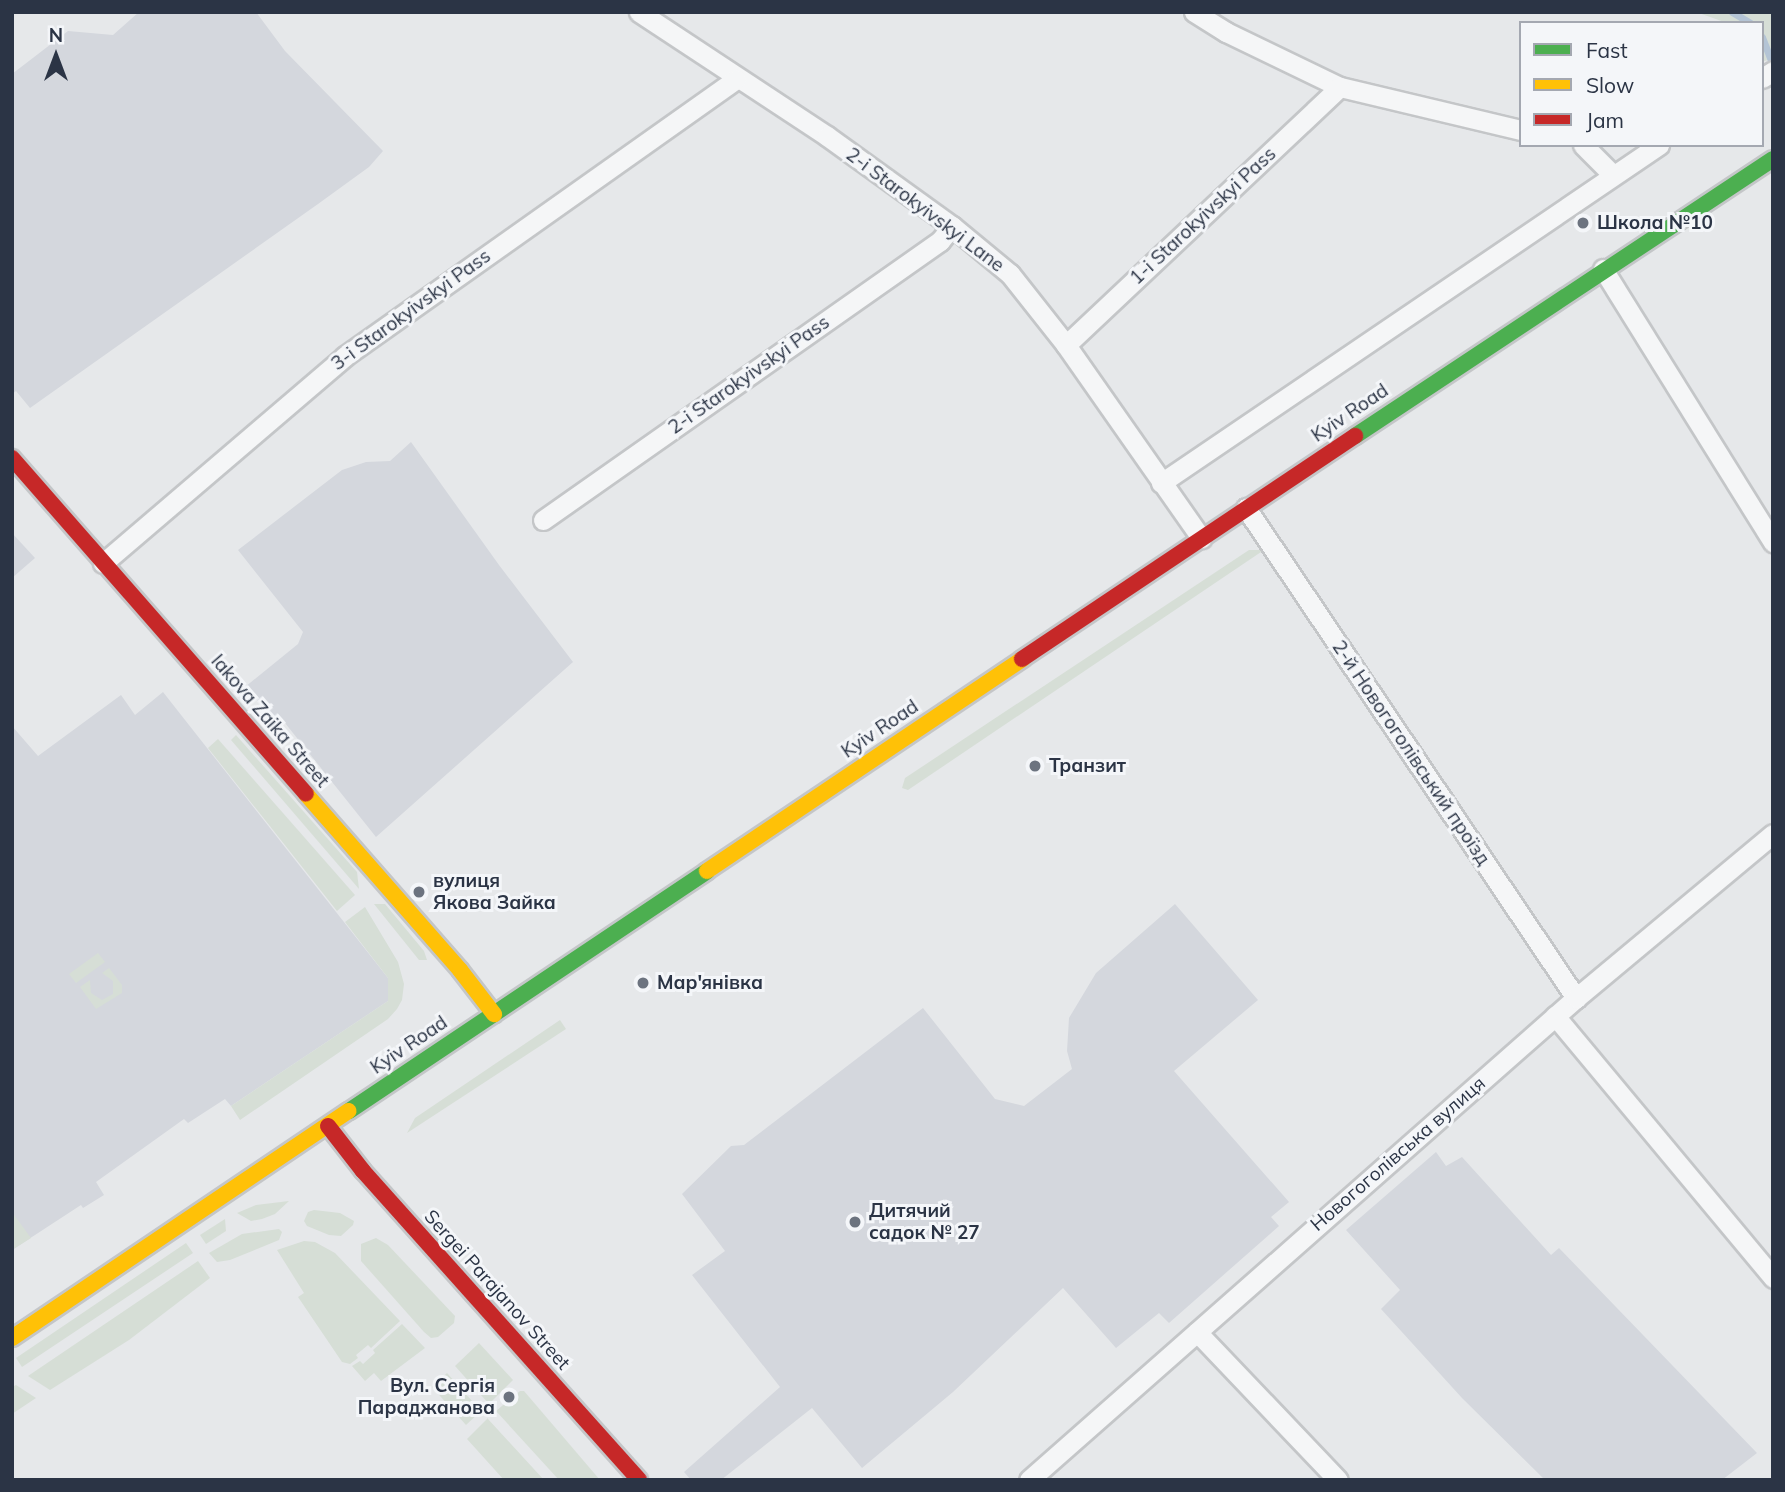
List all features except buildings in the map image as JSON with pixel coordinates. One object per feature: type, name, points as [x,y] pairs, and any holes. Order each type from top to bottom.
[{"type":"main road","name":"Kyiv Road","points":[[12,1338],[1201,538],[1603,269],[1773,159]]},
{"type":"main road","name":"Iakova Zaika Street","points":[[12,458],[460,970],[494,1014]]},
{"type":"main road","name":"Sergei Parajanov Street","points":[[328,1126],[363,1171],[639,1480]]},
{"type":"street","name":"2-i Starokyivskyi Lane","points":[[639,12],[736,79],[827,136],[952,226],[1010,275],[1066,345],[1201,538]]},
{"type":"street","points":[[1194,12],[1226,32],[1340,87],[1519,130]]},
{"type":"street","name":"3-i Starokyivskyi Pass","points":[[103,563],[345,356],[736,79]]},
{"type":"street","name":"1-i Starokyivskyi Pass","points":[[1066,345],[1340,87]]},
{"type":"street","points":[[1585,147],[1614,175]]},
{"type":"street","points":[[1161,483],[1656,147]]},
{"type":"street","name":"2-i Starokyivskyi Pass","points":[[543,520],[940,241],[952,226]]},
{"type":"street","points":[[1603,269],[1773,542]]},
{"type":"street","name":"2-й Новогоголівський проїзд","points":[[1246,508],[1576,998]]},
{"type":"street","name":"Новогоголівська вулиця","points":[[1029,1480],[1555,1016],[1773,834]]},
{"type":"street","points":[[1555,1016],[1773,1278]]},
{"type":"street","points":[[1197,1332],[1338,1480]]},
{"type":"shaded area","points":[[139,12],[256,12],[285,51],[383,151],[369,167],[30,408],[16,391],[12,394],[12,74],[68,31],[113,35]]},
{"type":"shaded area","points":[[1696,12],[1773,12],[1773,59],[1764,61],[1764,21],[1721,21]]},
{"type":"shaded area","points":[[411,442],[573,662],[376,837],[285,723],[278,724],[245,687],[298,644],[303,632],[238,550],[342,470],[366,462],[390,461]]},
{"type":"shaded area","points":[[12,533],[35,558],[12,578]]},
{"type":"shaded area","points":[[1249,550],[1264,550],[908,790],[902,788],[905,778]]},
{"type":"shaded area","points":[[163,692],[388,978],[388,1001],[231,1106],[225,1099],[188,1123],[184,1119],[96,1182],[104,1195],[83,1208],[81,1205],[12,1250],[12,726],[38,756],[121,695],[135,715]]},
{"type":"shaded area","points":[[236,735],[357,872],[359,889],[231,740]]},
{"type":"shaded area","points":[[218,739],[355,895],[337,911],[208,748]]},
{"type":"shaded area","points":[[374,904],[385,904],[424,951],[427,960],[419,960]]},
{"type":"shaded area","points":[[1175,904],[1258,1000],[1174,1071],[1289,1202],[1271,1217],[1279,1226],[1169,1323],[1159,1313],[1116,1348],[1063,1288],[953,1392],[862,1468],[812,1408],[721,1480],[691,1480],[684,1472],[780,1387],[692,1275],[725,1251],[682,1194],[731,1146],[744,1145],[923,1008],[995,1099],[1024,1106],[1072,1069],[1067,1051],[1069,1018],[1096,973]]},
{"type":"shaded area","points":[[365,907],[398,962],[404,984],[402,1000],[397,1009],[388,1019],[240,1120],[231,1106],[388,1001],[388,978],[345,922]]},
{"type":"shaded area","points":[[98,953],[105,962],[76,983],[69,974]]},
{"type":"shaded area","points":[[109,968],[122,985],[122,993],[96,1009],[80,987],[90,980],[91,993],[102,1000],[113,994],[113,981],[102,973]]},
{"type":"shaded area","points":[[560,1020],[566,1029],[407,1133],[415,1118]]},
{"type":"shaded area","points":[[1436,1152],[1446,1166],[1462,1157],[1551,1255],[1559,1248],[1757,1453],[1722,1480],[1545,1480],[1462,1398],[1381,1309],[1400,1290],[1346,1230]]},
{"type":"shaded area","points":[[289,1201],[275,1214],[262,1219],[251,1221],[237,1213],[256,1205]]},
{"type":"shaded area","points":[[314,1210],[340,1213],[354,1221],[353,1225],[341,1236],[329,1235],[307,1226],[304,1221],[308,1212]]},
{"type":"shaded area","points":[[12,1212],[31,1238],[12,1250]]},
{"type":"shaded area","points":[[225,1219],[226,1231],[206,1244],[200,1235]]},
{"type":"shaded area","points":[[279,1229],[282,1232],[279,1240],[230,1260],[217,1262],[209,1253],[242,1234]]},
{"type":"shaded area","points":[[376,1238],[388,1245],[455,1316],[454,1323],[438,1337],[431,1338],[424,1332],[361,1261],[361,1244]]},
{"type":"shaded area","points":[[304,1241],[315,1242],[335,1253],[400,1321],[371,1348],[368,1345],[356,1355],[358,1358],[350,1364],[342,1362],[298,1297],[304,1293],[277,1250]]},
{"type":"shaded area","points":[[186,1243],[193,1253],[22,1367],[16,1358]]},
{"type":"shaded area","points":[[198,1261],[210,1278],[129,1340],[50,1390],[28,1376]]},
{"type":"shaded area","points":[[402,1324],[425,1348],[381,1381],[374,1373],[365,1381],[352,1366],[360,1361],[363,1364],[375,1353],[373,1350]]},
{"type":"shaded area","points":[[479,1343],[513,1380],[489,1404],[455,1366]]},
{"type":"shaded area","points":[[447,1373],[481,1411],[466,1425],[432,1387]]},
{"type":"shaded area","points":[[16,1385],[36,1398],[12,1414],[12,1387]]},
{"type":"shaded area","points":[[520,1391],[524,1391],[600,1480],[559,1480],[496,1411]]},
{"type":"shaded area","points":[[488,1418],[544,1480],[504,1480],[467,1439]]},
{"type":"waterway","points":[[1732,12],[1747,21]]},
{"type":"waterway","points":[[1764,42],[1771,61]]},
{"type":"traffic: fast","points":[[1355,436],[1773,159]]},
{"type":"traffic: fast","points":[[349,1111],[707,871]]},
{"type":"traffic: slow","points":[[707,871],[1022,659]]},
{"type":"traffic: slow","points":[[306,794],[460,970],[494,1014]]},
{"type":"traffic: slow","points":[[12,1338],[349,1111]]},
{"type":"traffic: jam","points":[[1022,659],[1355,436]]},
{"type":"traffic: jam","points":[[12,458],[306,794]]},
{"type":"traffic: jam","points":[[328,1126],[363,1171],[639,1480]]},
{"type":"place","name":"Школа №10","points":[[1583,223]]},
{"type":"place","name":"Транзит","points":[[1035,766]]},
{"type":"place","name":"вулиця Якова Зайка","points":[[419,892]]},
{"type":"place","name":"Мар'янівка","points":[[643,983]]},
{"type":"place","name":"Дитячий садок № 27","points":[[855,1222]]},
{"type":"place","name":"Вул. Сергія Параджанова","points":[[509,1397]]}]
